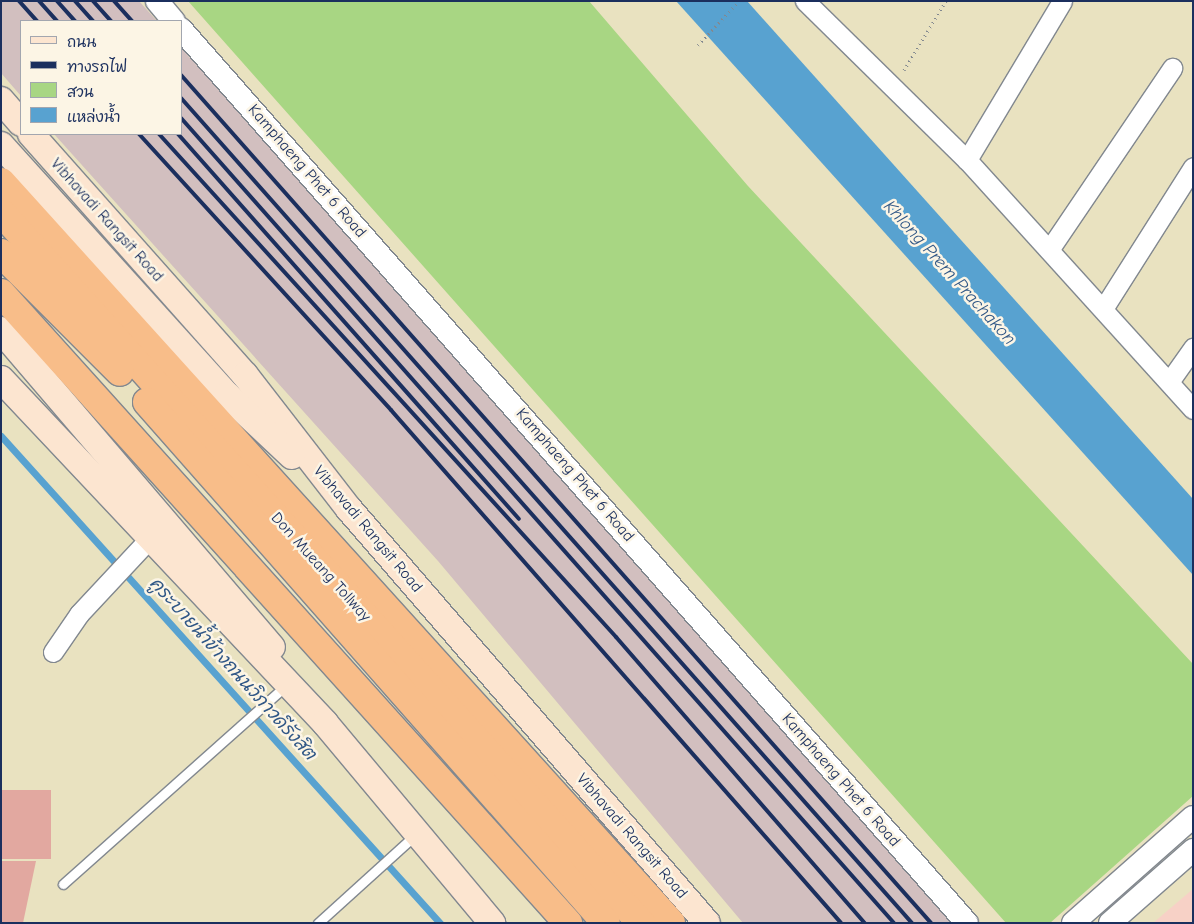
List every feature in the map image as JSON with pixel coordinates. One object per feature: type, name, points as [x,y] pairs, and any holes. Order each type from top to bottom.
[{"type":"highway","name":"Vibhavadi Rangsit Road","points":[[1,182],[671,923]]},
{"type":"highway","name":"Don Mueang Tollway","points":[[1,212],[641,923]]},
{"type":"highway","name":"Don Mueang Tollway","points":[[1,253],[106,356],[606,923]]},
{"type":"highway","points":[[1,293],[568,923]]},
{"type":"main road","points":[[1,100],[20,122]]},
{"type":"main road","name":"Vibhavadi Rangsit Road","points":[[32,135],[245,376],[349,509],[707,923]]},
{"type":"main road","points":[[1,144],[226,395],[349,509]]},
{"type":"main road","points":[[1,330],[218,579],[296,677],[325,723],[407,842],[492,923]]},
{"type":"main road","points":[[1,378],[10,399],[141,548],[325,723]]},
{"type":"street","points":[[156,1],[173,20]]},
{"type":"street","points":[[805,1],[967,160],[1193,409]]},
{"type":"street","points":[[967,160],[1062,1]]},
{"type":"street","name":"Kamphaeng Phet 6 Road","points":[[182,30],[967,923]]},
{"type":"street","points":[[1049,250],[1172,68]]},
{"type":"street","points":[[1103,310],[1193,167]]},
{"type":"street","points":[[1169,382],[1193,348]]},
{"type":"street","points":[[53,652],[79,614],[141,548]]},
{"type":"street","points":[[1073,923],[1193,817]]},
{"type":"street","points":[[1110,923],[1193,850]]},
{"type":"lane","points":[[63,884],[244,725],[286,685]]},
{"type":"lane","points":[[318,923],[407,842]]},
{"type":"path","points":[[698,45],[738,1]]},
{"type":"path","points":[[893,87],[946,1]]},
{"type":"shaded area","points":[[1,1],[139,1],[156,20],[20,20],[20,95],[1,73]]},
{"type":"shaded area","points":[[182,49],[975,923],[743,923],[438,561],[55,135],[182,135]]},
{"type":"shaded area","points":[[1193,889],[1193,923],[1153,923]]},
{"type":"green space","points":[[188,1],[589,1],[748,186],[1193,664],[1193,796],[1050,923],[1006,923]]},
{"type":"water","name":"Khlong Prem Prachakon","points":[[676,1],[747,1],[1193,499],[1193,575]]},
{"type":"building","points":[[1,790],[51,790],[51,859],[1,859]]},
{"type":"building","points":[[1,861],[36,861],[23,923],[1,923]]},
{"type":"waterway","name":"คูระบายน้ำข้างถนนวิภาวดีรังสิต","points":[[1,436],[440,923]]},
{"type":"railway","points":[[19,1],[36,20]]},
{"type":"railway","points":[[39,1],[56,20]]},
{"type":"railway","points":[[57,1],[74,20]]},
{"type":"railway","points":[[75,1],[92,20]]},
{"type":"railway","points":[[93,1],[110,20]]},
{"type":"railway","points":[[114,1],[131,20]]},
{"type":"railway","points":[[182,76],[931,923]]},
{"type":"railway","points":[[182,99],[912,923]]},
{"type":"railway","points":[[182,119],[894,923]]},
{"type":"railway","points":[[140,135],[391,410],[841,923]]},
{"type":"railway","points":[[160,135],[616,637],[865,923]]},
{"type":"railway","points":[[179,135],[519,519]]}]
